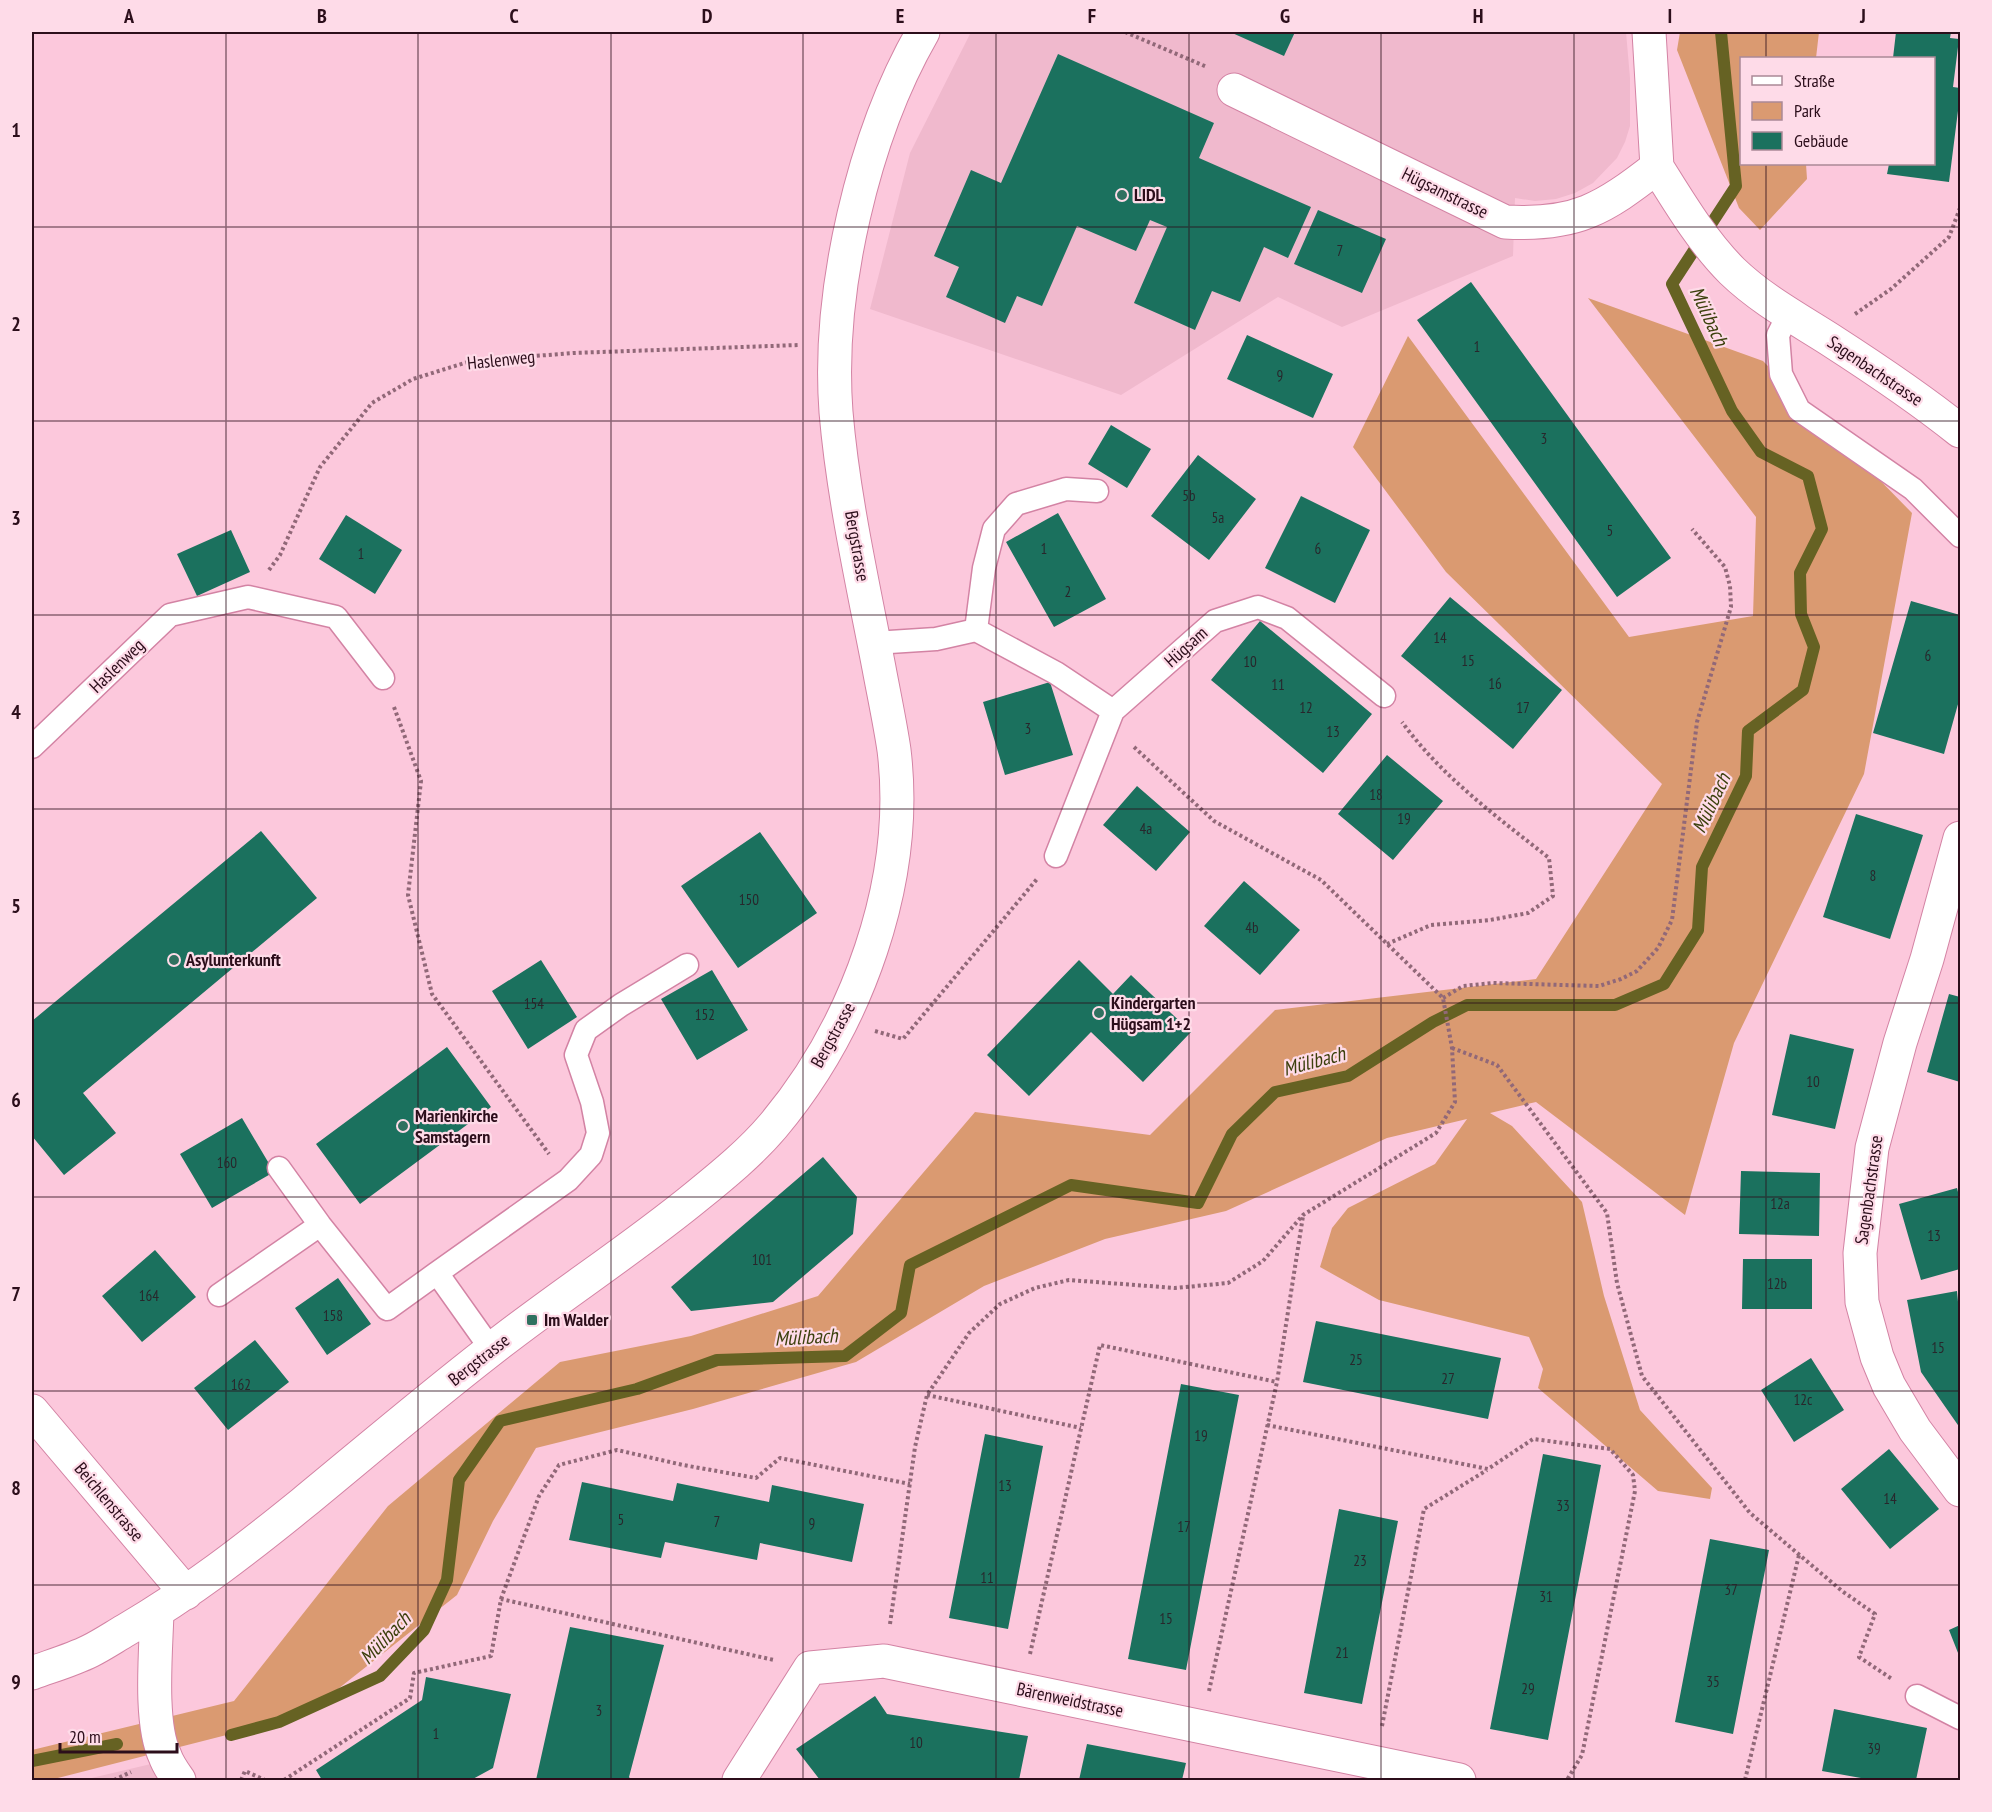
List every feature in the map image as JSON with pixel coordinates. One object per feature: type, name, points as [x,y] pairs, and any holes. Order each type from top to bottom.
[{"type":"street","name":"Bergstrasse","points":[[32,1672],[87,1652],[186,1593],[248,1548],[491,1349],[668,1219],[728,1171],[772,1128],[807,1080],[842,1022],[858,986],[883,911],[895,837],[897,797],[894,750],[844,473],[836,408],[835,344],[844,264],[860,192],[881,124],[898,80],[923,32]]},
{"type":"street","points":[[1649,32],[1657,167],[1690,220],[1732,271],[1788,315]]},
{"type":"street","name":"Hügsamstrasse","points":[[1234,90],[1505,222],[1553,222],[1576,216],[1604,205],[1657,167]]},
{"type":"street","name":"Sagenbachstrasse","points":[[1788,315],[1829,339],[1919,400],[1960,431]]},
{"type":"street","name":"Sagenbachstrasse","points":[[1960,838],[1872,1148],[1860,1253],[1862,1302],[1877,1357],[1889,1386],[1916,1430],[1960,1490]]},
{"type":"street","name":"Beichlenstrasse","points":[[32,1411],[186,1593]]},
{"type":"street","points":[[157,1612],[155,1701],[159,1736],[164,1756],[179,1780]]},
{"type":"street","name":"Bärenweidstrasse","points":[[810,1668],[884,1661],[1459,1780]]},
{"type":"street","points":[[739,1780],[810,1668]]},
{"type":"lane","points":[[1788,315],[1778,335],[1781,374],[1800,410],[1913,489],[1960,536]]},
{"type":"lane","points":[[976,630],[984,568],[994,529],[1016,504],[1066,489],[1097,491]]},
{"type":"lane","name":"Haslenweg","points":[[32,747],[170,615],[249,597],[336,617],[383,678]]},
{"type":"lane","name":"Hügsam","points":[[1056,856],[1113,711],[1215,621],[1258,606],[1287,618],[1384,696]]},
{"type":"lane","points":[[874,643],[936,639],[976,630],[1056,672],[1113,711]]},
{"type":"lane","points":[[279,1168],[320,1225],[387,1309],[568,1180],[591,1155],[598,1133],[592,1102],[576,1055],[585,1030],[687,965]]},
{"type":"lane","points":[[219,1295],[320,1225]]},
{"type":"lane","points":[[437,1273],[491,1349]]},
{"type":"lane","points":[[1917,1696],[1960,1718]]},
{"type":"path","points":[[1125,32],[1211,69],[1234,90]]},
{"type":"path","points":[[1829,339],[1845,320],[1891,289],[1949,237],[1960,208]]},
{"type":"path","name":"Haslenweg","points":[[249,597],[280,555],[320,467],[372,403],[414,379],[471,361],[573,353],[835,344]]},
{"type":"path","points":[[1443,998],[1463,986],[1493,983],[1599,986],[1637,971],[1658,948],[1672,920],[1697,722],[1731,607],[1730,586],[1725,567],[1692,530]]},
{"type":"path","points":[[383,678],[421,781],[408,895],[432,994],[568,1180]]},
{"type":"path","points":[[1384,696],[1417,742],[1462,789],[1549,858],[1553,896],[1528,913],[1490,920],[1431,925],[1387,944]]},
{"type":"path","points":[[884,1661],[915,1447],[927,1395],[969,1333],[1000,1304],[1035,1288],[1069,1280],[1175,1288],[1228,1283],[1263,1261],[1303,1215],[1436,1133],[1455,1102],[1452,1048],[1443,998],[1321,880],[1214,821],[1130,744],[1113,711]]},
{"type":"path","points":[[842,1022],[903,1040],[1056,856]]},
{"type":"path","points":[[1452,1048],[1497,1065],[1607,1213],[1617,1283],[1642,1376],[1750,1513],[1842,1592],[1875,1614],[1859,1657],[1917,1696]]},
{"type":"path","points":[[1201,1727],[1277,1382],[1303,1215]]},
{"type":"path","points":[[1022,1690],[1100,1345],[1277,1382]]},
{"type":"path","points":[[927,1395],[1081,1428]]},
{"type":"path","points":[[1268,1425],[1488,1469]]},
{"type":"path","points":[[1375,1763],[1424,1509],[1533,1439],[1610,1449],[1633,1475],[1635,1491],[1582,1755],[1567,1780]]},
{"type":"path","points":[[284,1780],[410,1698],[414,1673],[491,1656],[501,1599],[539,1496],[560,1465],[617,1450],[756,1478],[780,1458],[910,1484]]},
{"type":"path","points":[[1745,1780],[1799,1555]]},
{"type":"path","points":[[501,1599],[810,1668]]},
{"type":"path","points":[[241,1780],[245,1771],[265,1780]]},
{"type":"shaded area","points":[[971,32],[1626,32],[1630,78],[1630,126],[1617,158],[1593,183],[1575,193],[1556,199],[1535,201],[1515,198],[1513,256],[1342,327],[1278,297],[1121,395],[870,309],[910,153]]},
{"type":"shaded area","points":[[151,1764],[160,1780],[83,1780]]},
{"type":"green space","points":[[1680,32],[1819,32],[1816,57],[1740,57],[1740,165],[1806,165],[1807,179],[1760,230],[1739,208],[1677,50]]},
{"type":"green space","points":[[1588,298],[1763,361],[1912,513],[1864,774],[1734,1043],[1685,1215],[1536,1102],[1490,1113],[1512,1126],[1582,1202],[1604,1296],[1640,1410],[1712,1488],[1710,1499],[1658,1491],[1538,1388],[1543,1369],[1529,1337],[1379,1300],[1320,1267],[1332,1228],[1348,1208],[1435,1164],[1467,1119],[1387,1138],[1226,1211],[1105,1239],[984,1286],[856,1362],[693,1409],[536,1448],[493,1521],[457,1595],[305,1715],[50,1780],[32,1780],[32,1750],[234,1701],[388,1506],[560,1362],[691,1336],[818,1296],[975,1112],[1150,1135],[1275,1010],[1536,979],[1662,784],[1446,572],[1353,447],[1408,336],[1629,637],[1753,616],[1756,517]]},
{"type":"building","points":[[822,32],[852,32],[852,34],[822,34]]},
{"type":"building","points":[[1230,32],[1295,32],[1284,56]]},
{"type":"building","points":[[1896,32],[1951,32],[1950,38],[1959,39],[1953,87],[1960,88],[1960,95],[1949,182],[1887,174],[1889,165],[1935,165],[1935,57],[1893,57]]},
{"type":"building","name":"LIDL","points":[[1058,54],[1214,123],[1199,158],[1311,207],[1288,258],[1264,247],[1240,302],[1212,291],[1195,330],[1134,303],[1167,227],[1150,220],[1136,251],[1077,226],[1042,306],[1017,296],[1005,323],[946,297],[959,267],[934,256],[971,170],[1001,183]]},
{"type":"building","points":[[1318,210],[1386,239],[1362,293],[1294,264]]},
{"type":"building","points":[[1471,282],[1671,558],[1617,597],[1417,320]]},
{"type":"building","points":[[1247,335],[1333,374],[1313,418],[1227,379]]},
{"type":"building","points":[[1111,425],[1151,449],[1127,488],[1088,464]]},
{"type":"building","points":[[1198,455],[1256,499],[1209,560],[1151,516]]},
{"type":"building","points":[[1301,496],[1370,530],[1335,603],[1265,568]]},
{"type":"building","points":[[1058,513],[1106,599],[1054,627],[1006,542]]},
{"type":"building","points":[[346,515],[402,550],[375,594],[319,559]]},
{"type":"building","points":[[231,530],[250,572],[197,596],[177,554]]},
{"type":"building","points":[[1450,597],[1562,690],[1513,749],[1401,656]]},
{"type":"building","points":[[1911,601],[1960,615],[1960,697],[1944,754],[1873,733]]},
{"type":"building","points":[[1260,621],[1372,714],[1323,773],[1211,680]]},
{"type":"building","points":[[1050,682],[1073,755],[1005,775],[983,702]]},
{"type":"building","points":[[1387,755],[1443,801],[1393,860],[1338,814]]},
{"type":"building","points":[[1137,786],[1190,832],[1156,871],[1103,825]]},
{"type":"building","points":[[1856,814],[1923,835],[1890,939],[1823,917]]},
{"type":"building","name":"Asylunterkunft","points":[[261,831],[317,898],[83,1093],[116,1133],[64,1175],[32,1136],[32,1021]]},
{"type":"building","points":[[760,832],[817,913],[738,968],[681,886]]},
{"type":"building","points":[[1244,881],[1300,930],[1260,975],[1204,926]]},
{"type":"building","points":[[541,960],[577,1017],[528,1049],[492,991]]},
{"type":"building","name":"Kindergarten Hügsam 1+2","points":[[1079,960],[1113,994],[1131,975],[1191,1032],[1143,1082],[1091,1032],[1029,1096],[987,1055]]},
{"type":"building","points":[[712,970],[748,1030],[697,1060],[661,999]]},
{"type":"building","points":[[1949,994],[1960,997],[1960,1082],[1927,1072]]},
{"type":"building","points":[[1790,1034],[1854,1049],[1835,1129],[1772,1115]]},
{"type":"building","name":"Marienkirche Samstagern","points":[[447,1047],[491,1107],[360,1204],[316,1144]]},
{"type":"building","points":[[242,1118],[274,1172],[212,1208],[180,1154]]},
{"type":"building","points":[[823,1157],[857,1197],[853,1234],[773,1302],[691,1311],[671,1287]]},
{"type":"building","points":[[1741,1171],[1820,1173],[1819,1236],[1739,1234]]},
{"type":"building","points":[[1957,1188],[1960,1200],[1960,1269],[1921,1280],[1899,1204]]},
{"type":"building","points":[[155,1250],[196,1297],[142,1342],[102,1296]]},
{"type":"building","points":[[1743,1259],[1812,1259],[1812,1309],[1742,1309]]},
{"type":"building","points":[[338,1278],[371,1324],[327,1355],[295,1308]]},
{"type":"building","points":[[1957,1291],[1960,1323],[1960,1428],[1921,1372],[1907,1300]]},
{"type":"building","points":[[1316,1321],[1501,1358],[1488,1419],[1303,1382]]},
{"type":"building","points":[[255,1340],[289,1382],[228,1430],[194,1388]]},
{"type":"building","points":[[1811,1358],[1844,1410],[1794,1442],[1761,1390]]},
{"type":"building","points":[[1181,1384],[1239,1395],[1186,1670],[1128,1659]]},
{"type":"building","points":[[985,1434],[1043,1446],[1008,1629],[949,1618]]},
{"type":"building","points":[[1889,1449],[1939,1509],[1890,1549],[1841,1489]]},
{"type":"building","points":[[1543,1454],[1601,1465],[1548,1740],[1490,1729]]},
{"type":"building","points":[[582,1482],[673,1501],[677,1483],[769,1502],[772,1485],[864,1504],[852,1562],[760,1543],[757,1560],[665,1542],[661,1558],[569,1540]]},
{"type":"building","points":[[1339,1509],[1398,1521],[1362,1704],[1304,1693]]},
{"type":"building","points":[[1710,1539],[1769,1550],[1733,1734],[1675,1722]]},
{"type":"building","points":[[1960,1625],[1960,1658],[1949,1630]]},
{"type":"building","points":[[570,1627],[664,1645],[629,1777],[631,1780],[536,1780]]},
{"type":"building","points":[[426,1677],[511,1694],[493,1768],[471,1780],[322,1780],[316,1770],[422,1700]]},
{"type":"building","points":[[875,1696],[887,1714],[1028,1736],[1019,1780],[820,1780],[796,1749]]},
{"type":"building","points":[[1834,1709],[1927,1728],[1916,1780],[1872,1780],[1822,1771]]},
{"type":"building","points":[[1087,1744],[1186,1763],[1182,1780],[1079,1780]]},
{"type":"waterway","name":"Mülibach","points":[[231,1735],[279,1722],[380,1676],[424,1630],[447,1580],[459,1480],[500,1421],[637,1389],[717,1360],[845,1356],[901,1313],[910,1265],[1071,1185],[1198,1203],[1232,1134],[1275,1092],[1348,1076],[1433,1022],[1467,1005],[1615,1005],[1664,984],[1698,930],[1702,867],[1746,776],[1748,731],[1803,690],[1814,647],[1801,614],[1800,573],[1822,529],[1808,476],[1761,452],[1732,411],[1672,284],[1736,186],[1721,32]]},
{"type":"waterway","name":"Mülibach","points":[[32,1761],[117,1744]]},
{"type":"place","name":"LIDL","points":[[1122,195]]},
{"type":"place","name":"Asylunterkunft","points":[[174,960]]},
{"type":"place","name":"Kindergarten Hügsam 1+2","points":[[1099,1013]]},
{"type":"place","name":"Marienkirche Samstagern","points":[[403,1126]]},
{"type":"place","name":"Im Walder","points":[[532,1320]]}]
